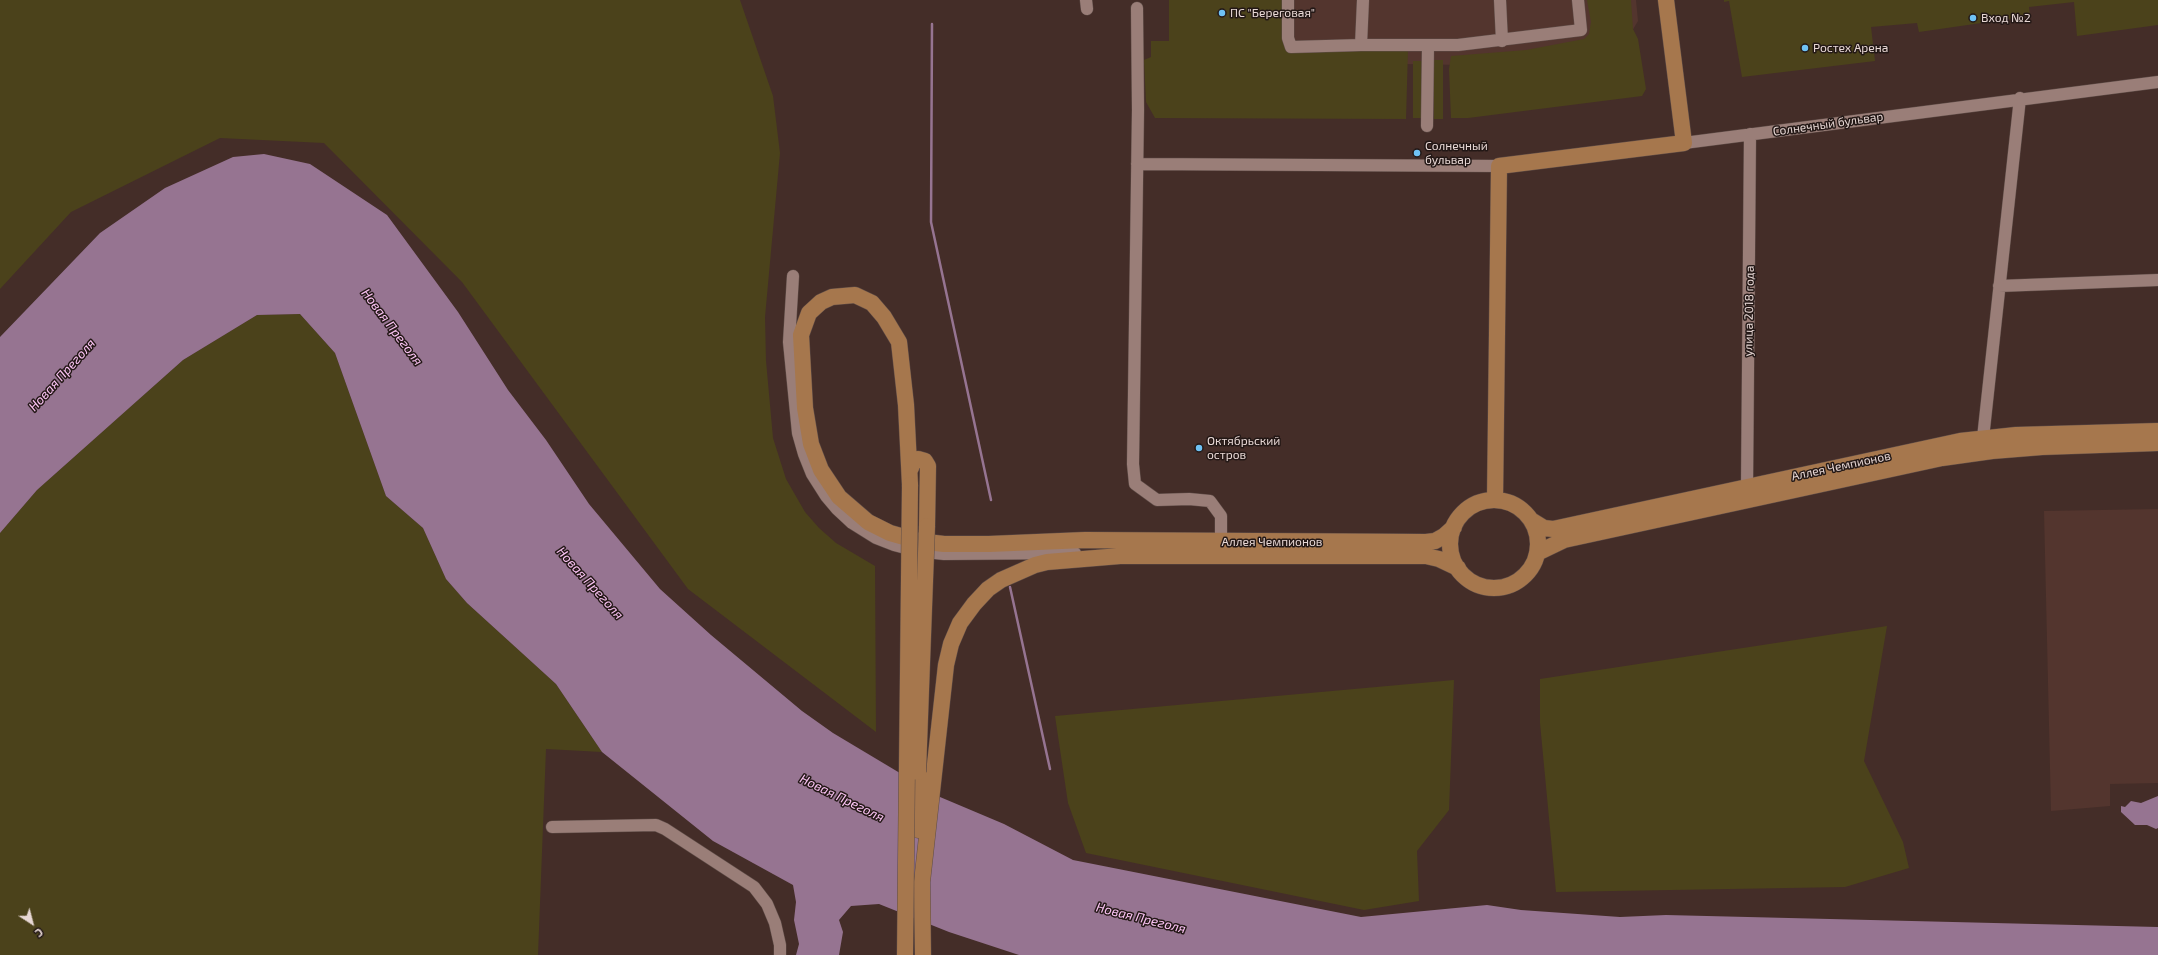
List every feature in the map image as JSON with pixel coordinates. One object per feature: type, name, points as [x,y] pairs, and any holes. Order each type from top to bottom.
[{"type":"main road","points":[[1666,0],[1684,143]]},
{"type":"main road","name":"Солнечный бульвар","points":[[1499,166],[1684,143]]},
{"type":"main road","points":[[1495,500],[1499,166]]},
{"type":"main road","name":"Аллея Чемпионов","points":[[905,955],[910,485],[911,468],[899,342],[881,312],[868,300],[849,295],[826,299],[809,313],[801,335],[805,415],[811,444],[821,470],[833,490],[850,508],[868,522],[890,533],[930,543],[989,544],[1085,540],[1221,542],[1426,542],[1440,538],[1454,527]]},
{"type":"main road","name":"Аллея Чемпионов","points":[[1531,520],[1538,536],[1537,553],[1535,561],[1525,575],[1511,585],[1502,587],[1490,587],[1477,584],[1463,575],[1451,552],[1454,527],[1458,519],[1471,507],[1482,502],[1495,500],[1504,501],[1519,508],[1531,520],[1544,528],[1553,529],[1927,447],[1983,438],[2158,431]]},
{"type":"main road","name":"Аллея Чемпионов","points":[[1537,553],[1564,540],[1942,458],[2023,448],[2158,443]]},
{"type":"main road","points":[[911,468],[912,464],[918,459],[925,461],[928,466],[918,772],[918,853],[922,882],[923,955]]},
{"type":"main road","name":"Аллея Чемпионов","points":[[922,882],[934,764],[948,654],[960,623],[974,604],[988,589],[1001,580],[1035,565],[1120,556],[1426,556],[1439,559],[1458,568]]},
{"type":"street","points":[[1288,0],[1288,38],[1291,47],[1361,45],[1458,46],[1581,30],[1578,0]]},
{"type":"street","points":[[1361,45],[1363,0]]},
{"type":"street","points":[[1500,0],[1502,41]]},
{"type":"street","points":[[1136,8],[1137,164],[1133,464],[1135,484],[1157,500],[1210,501],[1221,516],[1221,542]]},
{"type":"street","points":[[1427,126],[1428,45]]},
{"type":"street","name":"Солнечный бульвар","points":[[1684,143],[2020,98],[2158,82]]},
{"type":"street","points":[[1983,438],[2020,98]]},
{"type":"street","name":"улица 2018 года","points":[[1747,487],[1750,134]]},
{"type":"street","name":"Солнечный бульвар","points":[[1137,164],[1499,166]]},
{"type":"street","points":[[793,276],[789,342],[797,423],[801,446],[809,468],[819,486],[834,506],[852,523],[886,542],[930,553],[1072,553],[1120,556]]},
{"type":"street","points":[[1999,286],[2158,280]]},
{"type":"street","points":[[552,827],[656,825],[665,829],[754,887],[767,904],[780,945],[780,955]]},
{"type":"shaded area","points":[[0,0],[740,0],[773,96],[780,153],[765,317],[766,361],[773,438],[786,479],[805,512],[819,528],[836,543],[875,566],[876,732],[688,589],[462,282],[324,143],[220,138],[71,212],[0,289]]},
{"type":"shaded area","points":[[1169,0],[1285,0],[1286,44],[1408,50],[1406,119],[1155,118],[1146,102],[1144,60],[1151,57],[1151,41],[1169,41]]},
{"type":"shaded area","points":[[1277,0],[1636,0],[1638,21],[1625,43],[1465,65],[1277,62]]},
{"type":"shaded area","points":[[1587,0],[1631,0],[1633,29],[1638,39],[1646,89],[1642,96],[1468,118],[1451,118],[1449,69],[1451,56],[1526,50],[1584,39],[1589,34],[1591,22]]},
{"type":"shaded area","name":"Ростех Арена","points":[[1724,0],[2158,0],[2158,25],[2077,36],[2074,2],[2029,7],[2030,16],[1919,32],[1917,23],[1871,27],[1875,61],[1742,77],[1729,1],[1724,2]]},
{"type":"shaded area","points":[[1433,60],[1443,60],[1443,119],[1434,119]]},
{"type":"shaded area","points":[[1413,61],[1424,61],[1423,118],[1413,118]]},
{"type":"shaded area","points":[[300,314],[335,353],[386,496],[423,528],[446,579],[467,603],[556,684],[602,752],[546,749],[538,955],[0,955],[0,533],[37,490],[183,360],[257,315]]},
{"type":"shaded area","points":[[2158,509],[2158,783],[2110,784],[2110,806],[2051,811],[2044,511]]},
{"type":"shaded area","points":[[1887,626],[1864,761],[1903,842],[1909,868],[1845,887],[1556,892],[1540,723],[1540,679]]},
{"type":"shaded area","points":[[1454,680],[1449,810],[1417,851],[1419,901],[1364,910],[1086,853],[1068,803],[1055,716]]},
{"type":"water","name":"Новая Преголя","points":[[264,154],[310,164],[387,215],[458,312],[508,390],[546,440],[589,504],[660,589],[711,635],[802,711],[833,733],[940,797],[1004,824],[1073,860],[1361,917],[1487,905],[1521,910],[1620,917],[1666,915],[2158,927],[2158,955],[1019,955],[949,932],[879,904],[851,906],[839,920],[843,932],[839,955],[796,955],[799,944],[794,920],[796,902],[793,885],[713,841],[602,752],[556,684],[467,603],[446,579],[423,528],[386,496],[335,353],[300,314],[257,315],[183,360],[37,490],[0,533],[0,337],[100,233],[165,188],[233,157]]},
{"type":"water","points":[[2158,796],[2158,828],[2156,829],[2147,825],[2135,825],[2121,812],[2121,806],[2125,807],[2131,801],[2141,803]]},
{"type":"waterway","points":[[932,24],[931,222],[991,500]]},
{"type":"waterway","points":[[1010,587],[1050,769]]},
{"type":"place","name":"ПС \"Береговая\"","points":[[1222,13]]},
{"type":"place","name":"Вход №2","points":[[1973,18]]},
{"type":"place","name":"Ростех Арена","points":[[1805,48]]},
{"type":"place","name":"Солнечный бульвар","points":[[1417,153]]},
{"type":"place","name":"Октябрьский остров","points":[[1199,448]]}]
